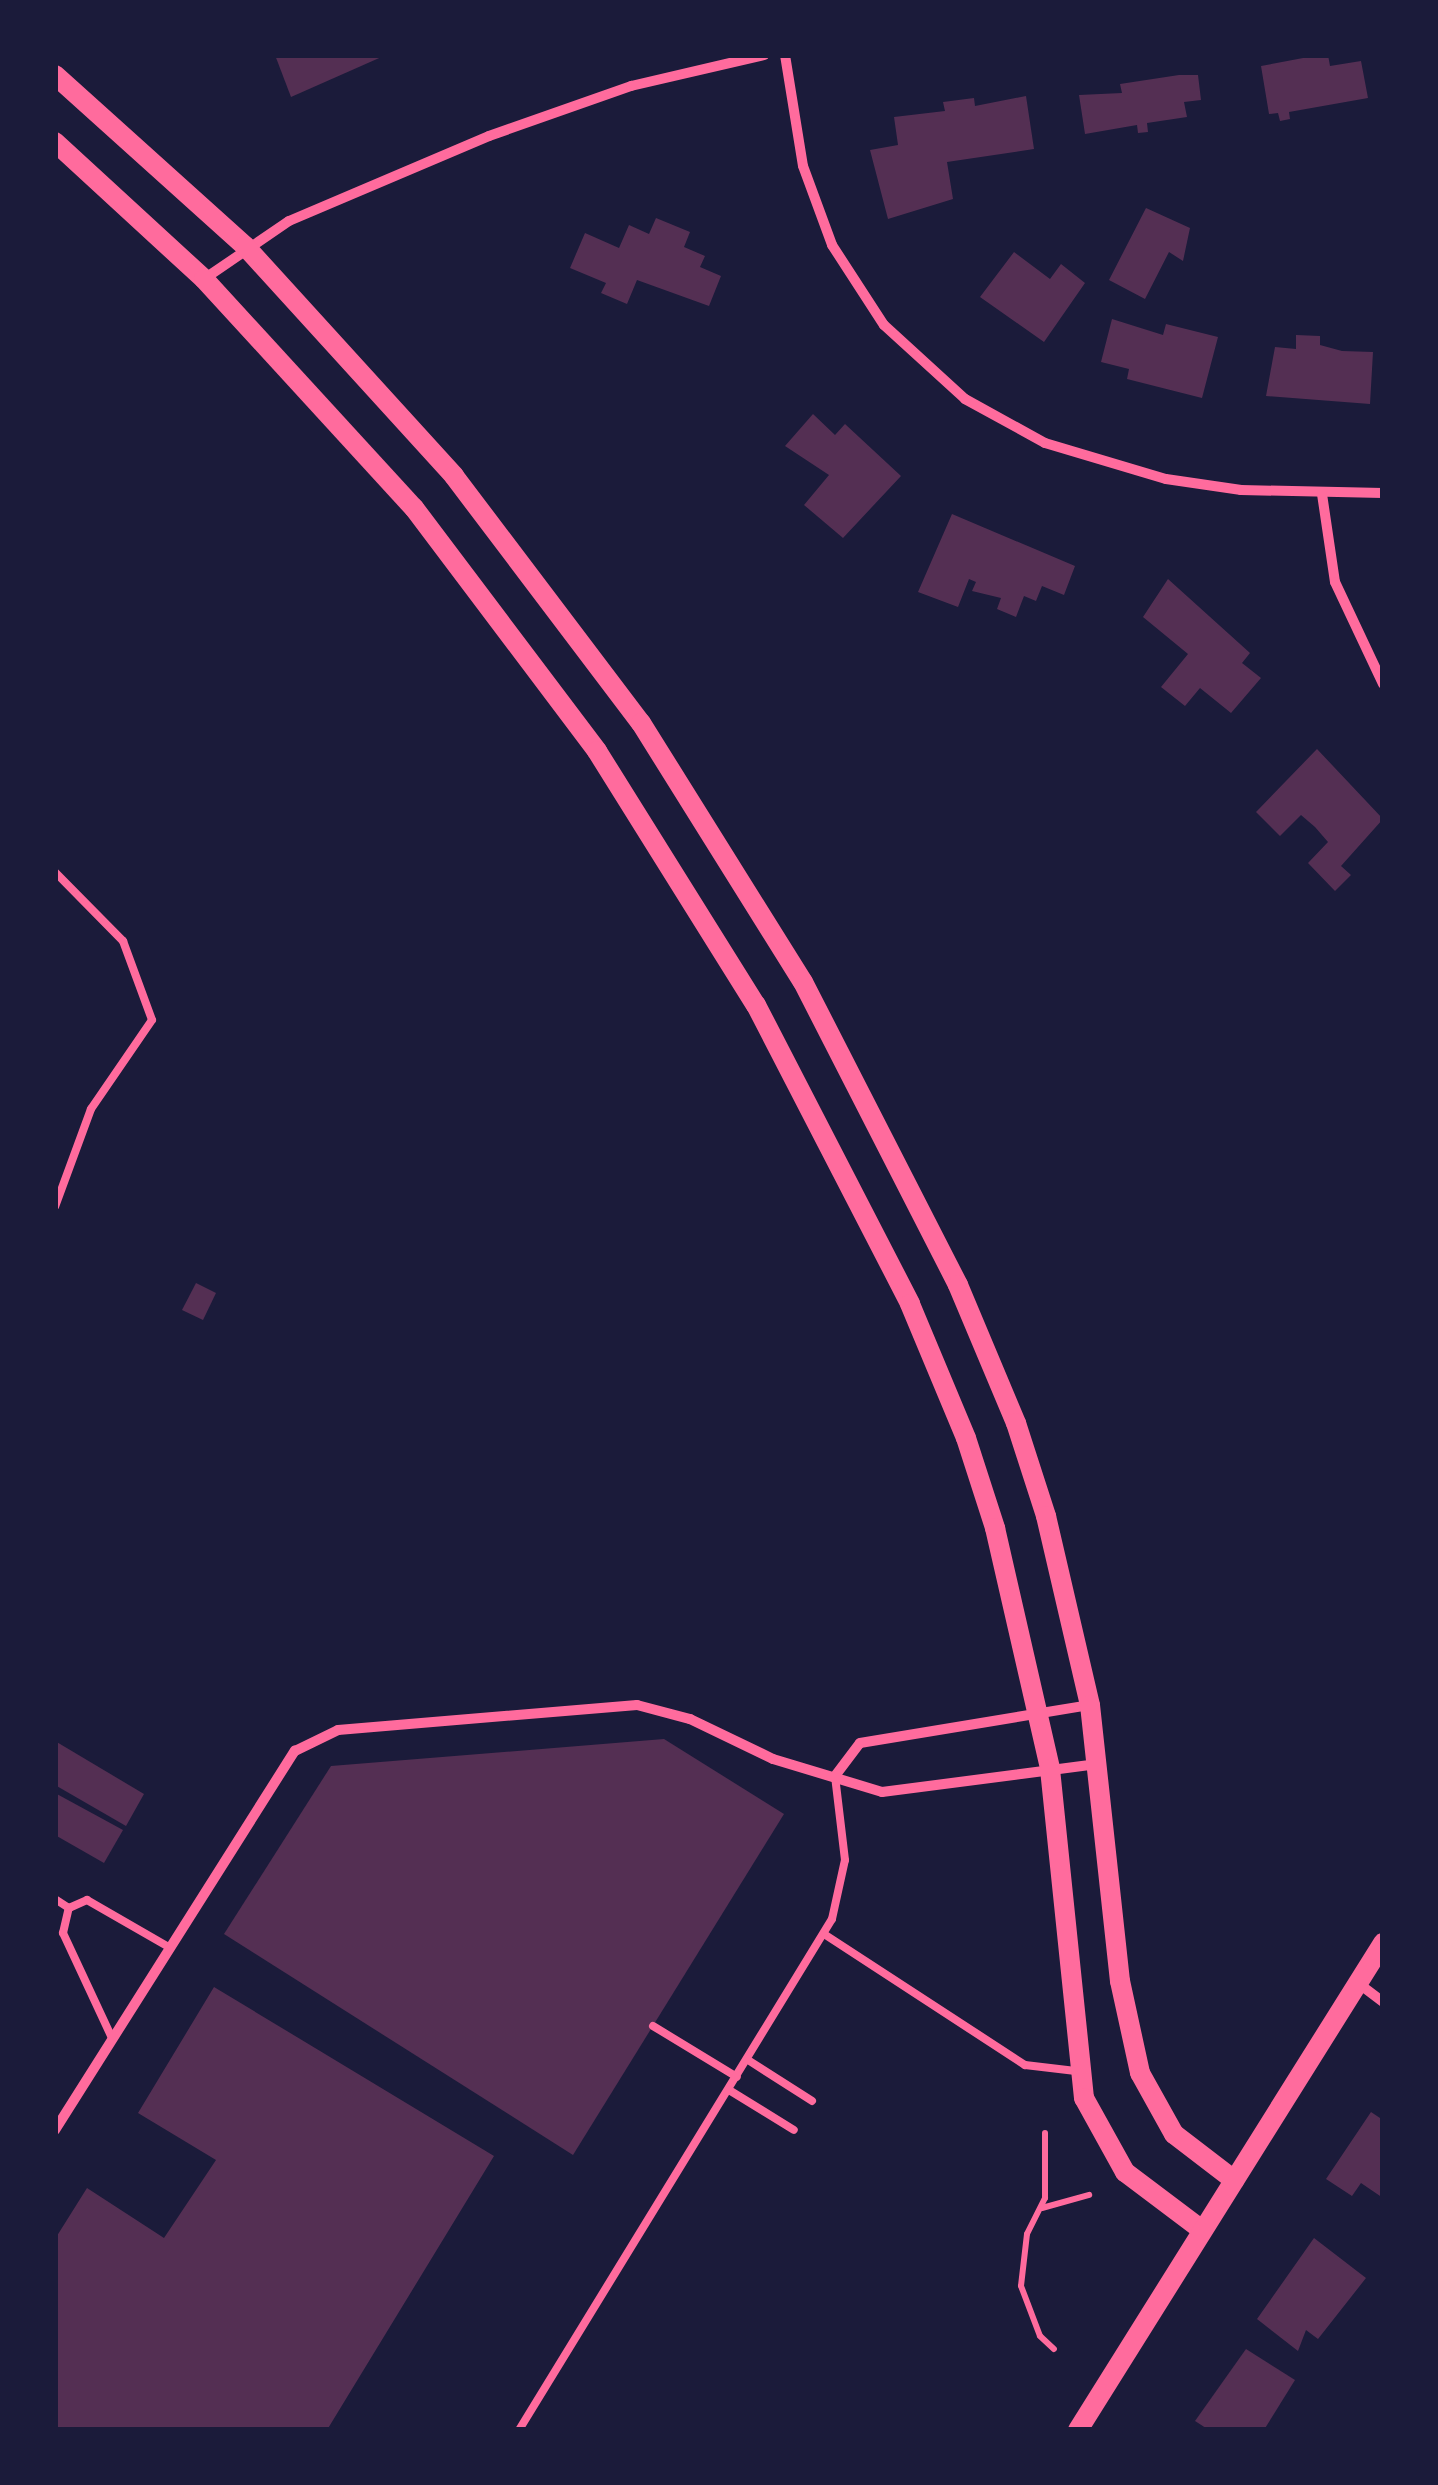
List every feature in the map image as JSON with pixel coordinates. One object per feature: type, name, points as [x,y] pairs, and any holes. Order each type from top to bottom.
[{"type":"main road","points":[[55,75],[246,246],[372,381],[527,567],[672,770],[802,982],[912,1188],[1003,1389],[1058,1560],[1100,1763],[1120,1981],[1140,2073],[1174,2134],[1234,2180]]},
{"type":"main road","points":[[55,142],[204,279],[334,414],[485,597],[639,812],[756,1005],[872,1223],[953,1406],[999,1542],[1040,1710],[1050,1769],[1076,2071],[1106,2146],[1125,2172],[1202,2230]]},
{"type":"main road","points":[[1078,2430],[1383,1943]]},
{"type":"street","points":[[204,279],[246,246],[328,202],[542,115],[631,86],[764,55]]},
{"type":"street","points":[[785,55],[803,166],[832,246],[877,316],[947,386],[1022,433],[1093,460],[1190,484],[1322,494],[1383,492]]},
{"type":"street","points":[[1322,494],[1334,582],[1383,684]]},
{"type":"street","points":[[835,1776],[860,1743],[1040,1710],[1090,1705]]},
{"type":"street","points":[[55,2130],[167,1946],[295,1751],[338,1730],[637,1706],[690,1719],[773,1758],[882,1792],[1100,1763]]},
{"type":"street","points":[[1358,1983],[1383,2002]]},
{"type":"lane","points":[[55,872],[123,941],[152,1020],[92,1108],[55,1206]]},
{"type":"lane","points":[[519,2430],[824,1934],[846,1860],[835,1776]]},
{"type":"lane","points":[[55,1899],[69,1908]]},
{"type":"lane","points":[[69,1908],[87,1900],[167,1946]]},
{"type":"lane","points":[[69,1908],[64,1932],[112,2038]]},
{"type":"lane","points":[[824,1934],[1025,2065],[1076,2071]]},
{"type":"lane","points":[[653,2026],[737,2077]]},
{"type":"lane","points":[[748,2060],[812,2101]]},
{"type":"lane","points":[[729,2090],[794,2130]]},
{"type":"path","points":[[1045,2133],[1041,2208],[1021,2256],[1021,2286],[1030,2318],[1054,2348]]},
{"type":"path","points":[[1041,2208],[1089,2196]]},
{"type":"building","points":[[275,55],[386,55],[291,97]]},
{"type":"building","points":[[1328,55],[1330,66],[1361,61],[1368,98],[1289,112],[1290,119],[1280,121],[1278,113],[1269,114],[1261,66]]},
{"type":"building","points":[[1198,75],[1201,100],[1184,102],[1187,117],[1147,123],[1148,132],[1138,133],[1137,125],[1085,134],[1079,95],[1122,93],[1120,84]]},
{"type":"building","points":[[1026,96],[1034,149],[947,162],[953,199],[888,219],[870,150],[898,145],[894,117],[945,111],[943,102],[974,98],[975,106]]},
{"type":"building","points":[[1146,208],[1190,228],[1183,261],[1169,252],[1145,299],[1109,280]]},
{"type":"building","points":[[656,218],[690,232],[684,247],[705,256],[700,267],[721,276],[709,306],[637,280],[627,304],[601,293],[606,283],[570,268],[585,233],[619,248],[629,225],[649,234]]},
{"type":"building","points":[[1014,252],[1050,279],[1061,264],[1085,283],[1044,342],[980,297]]},
{"type":"building","points":[[1112,319],[1163,335],[1166,324],[1218,337],[1202,398],[1127,379],[1129,369],[1101,362]]},
{"type":"building","points":[[1296,335],[1320,336],[1320,345],[1342,351],[1373,352],[1370,404],[1266,396],[1275,347],[1296,349]]},
{"type":"building","points":[[813,414],[835,435],[845,424],[901,476],[843,538],[804,505],[829,475],[785,446]]},
{"type":"building","points":[[952,514],[1075,566],[1064,595],[1042,586],[1036,601],[1024,596],[1016,617],[997,609],[1001,598],[972,591],[976,582],[969,579],[958,607],[918,592]]},
{"type":"building","points":[[1168,579],[1250,653],[1242,663],[1261,678],[1231,713],[1200,688],[1185,706],[1161,687],[1188,654],[1143,617]]},
{"type":"building","points":[[1317,749],[1383,819],[1341,866],[1351,875],[1335,891],[1308,863],[1328,842],[1315,827],[1301,815],[1280,836],[1256,812]]},
{"type":"building","points":[[196,1283],[216,1293],[203,1320],[182,1310]]},
{"type":"building","points":[[664,1739],[784,1814],[573,2155],[224,1934],[331,1766]]},
{"type":"building","points":[[55,1741],[144,1794],[126,1826],[55,1785]]},
{"type":"building","points":[[55,1793],[123,1830],[104,1863],[55,1835]]},
{"type":"building","points":[[214,1987],[494,2156],[327,2430],[55,2430],[55,2239],[87,2188],[164,2238],[216,2160],[138,2113]]},
{"type":"building","points":[[1371,2112],[1383,2120],[1383,2198],[1361,2183],[1352,2196],[1326,2179]]},
{"type":"building","points":[[1314,2238],[1366,2278],[1318,2339],[1306,2330],[1298,2351],[1257,2319]]},
{"type":"building","points":[[1246,2349],[1295,2380],[1264,2430],[1209,2430],[1195,2421]]}]
